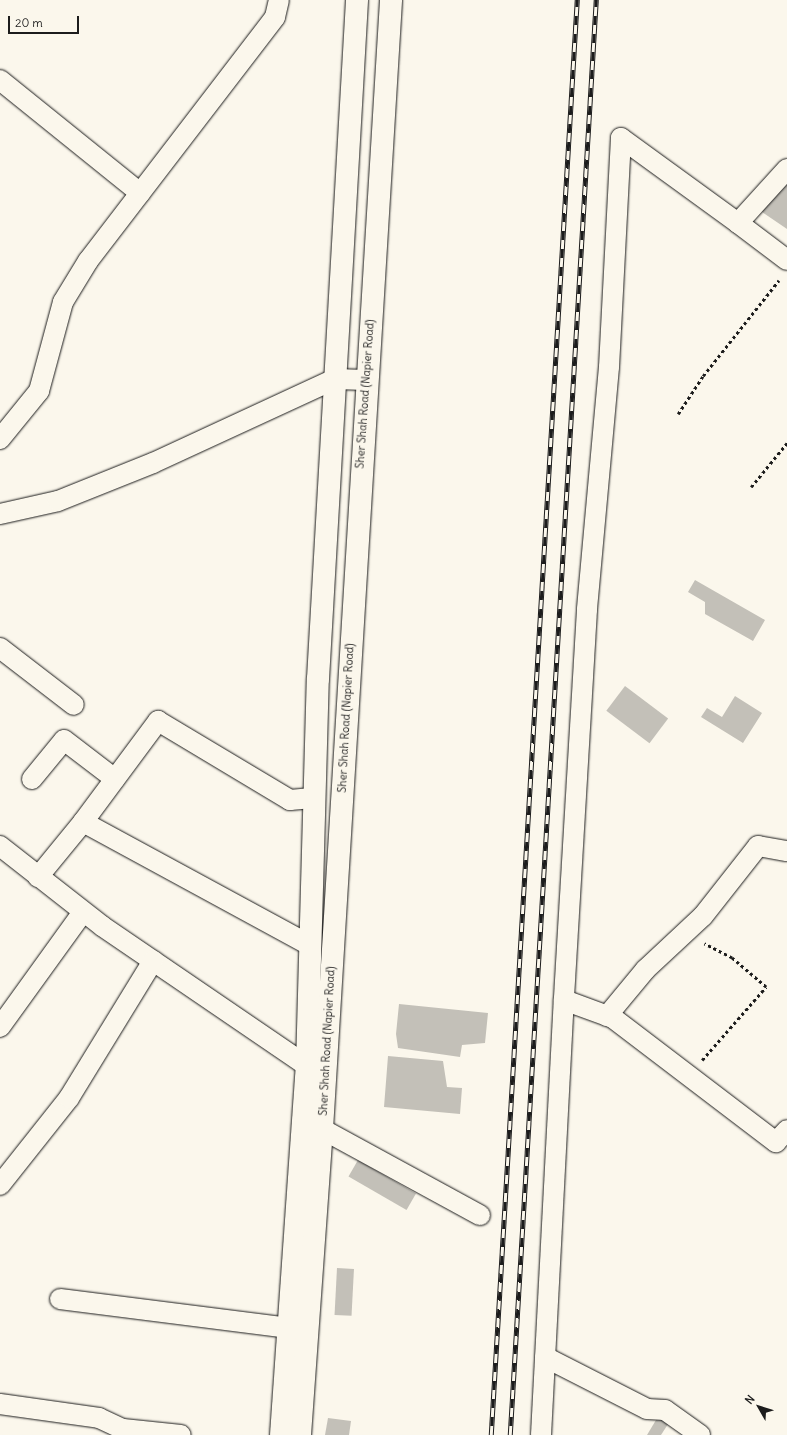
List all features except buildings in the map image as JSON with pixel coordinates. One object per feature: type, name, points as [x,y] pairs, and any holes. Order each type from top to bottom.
[{"type":"main road","name":"Sher Shah Road (Napier Road)","points":[[281,1435],[307,1066],[315,798],[357,0]]},
{"type":"main road","name":"Sher Shah Road (Napier Road)","points":[[300,1435],[322,1129],[366,380],[391,0]]},
{"type":"street","points":[[0,439],[38,391],[64,302],[88,261],[275,17],[279,0]]},
{"type":"street","points":[[0,80],[140,193]]},
{"type":"street","points":[[541,1435],[587,602],[609,367],[621,138],[738,223],[785,268]]},
{"type":"street","points":[[738,223],[787,168]]},
{"type":"street","points":[[0,514],[58,501],[146,466],[336,379],[366,380]]},
{"type":"street","points":[[0,648],[74,705]]},
{"type":"street","points":[[38,877],[83,822],[158,721],[290,800],[315,798]]},
{"type":"street","points":[[32,780],[64,740],[115,779]]},
{"type":"street","points":[[83,822],[310,945]]},
{"type":"street","points":[[0,846],[83,912],[307,1066]]},
{"type":"street","points":[[608,1016],[645,970],[703,916],[758,846],[787,851]]},
{"type":"street","points":[[0,1027],[83,912]]},
{"type":"street","points":[[0,1185],[69,1098],[153,961]]},
{"type":"street","points":[[564,1000],[608,1016],[687,1078],[776,1142],[787,1130]]},
{"type":"street","points":[[322,1129],[480,1214]]},
{"type":"street","points":[[60,1299],[288,1328]]},
{"type":"street","points":[[545,1357],[647,1409],[665,1410],[700,1435]]},
{"type":"street","points":[[0,1404],[100,1418],[123,1429],[181,1435]]},
{"type":"path","points":[[678,414],[703,376],[785,268]]},
{"type":"path","points":[[751,486],[787,442]]},
{"type":"path","points":[[684,933],[732,958],[766,987],[687,1078]]},
{"type":"railway","points":[[491,1435],[577,0]]},
{"type":"railway","points":[[510,1435],[596,0]]}]
